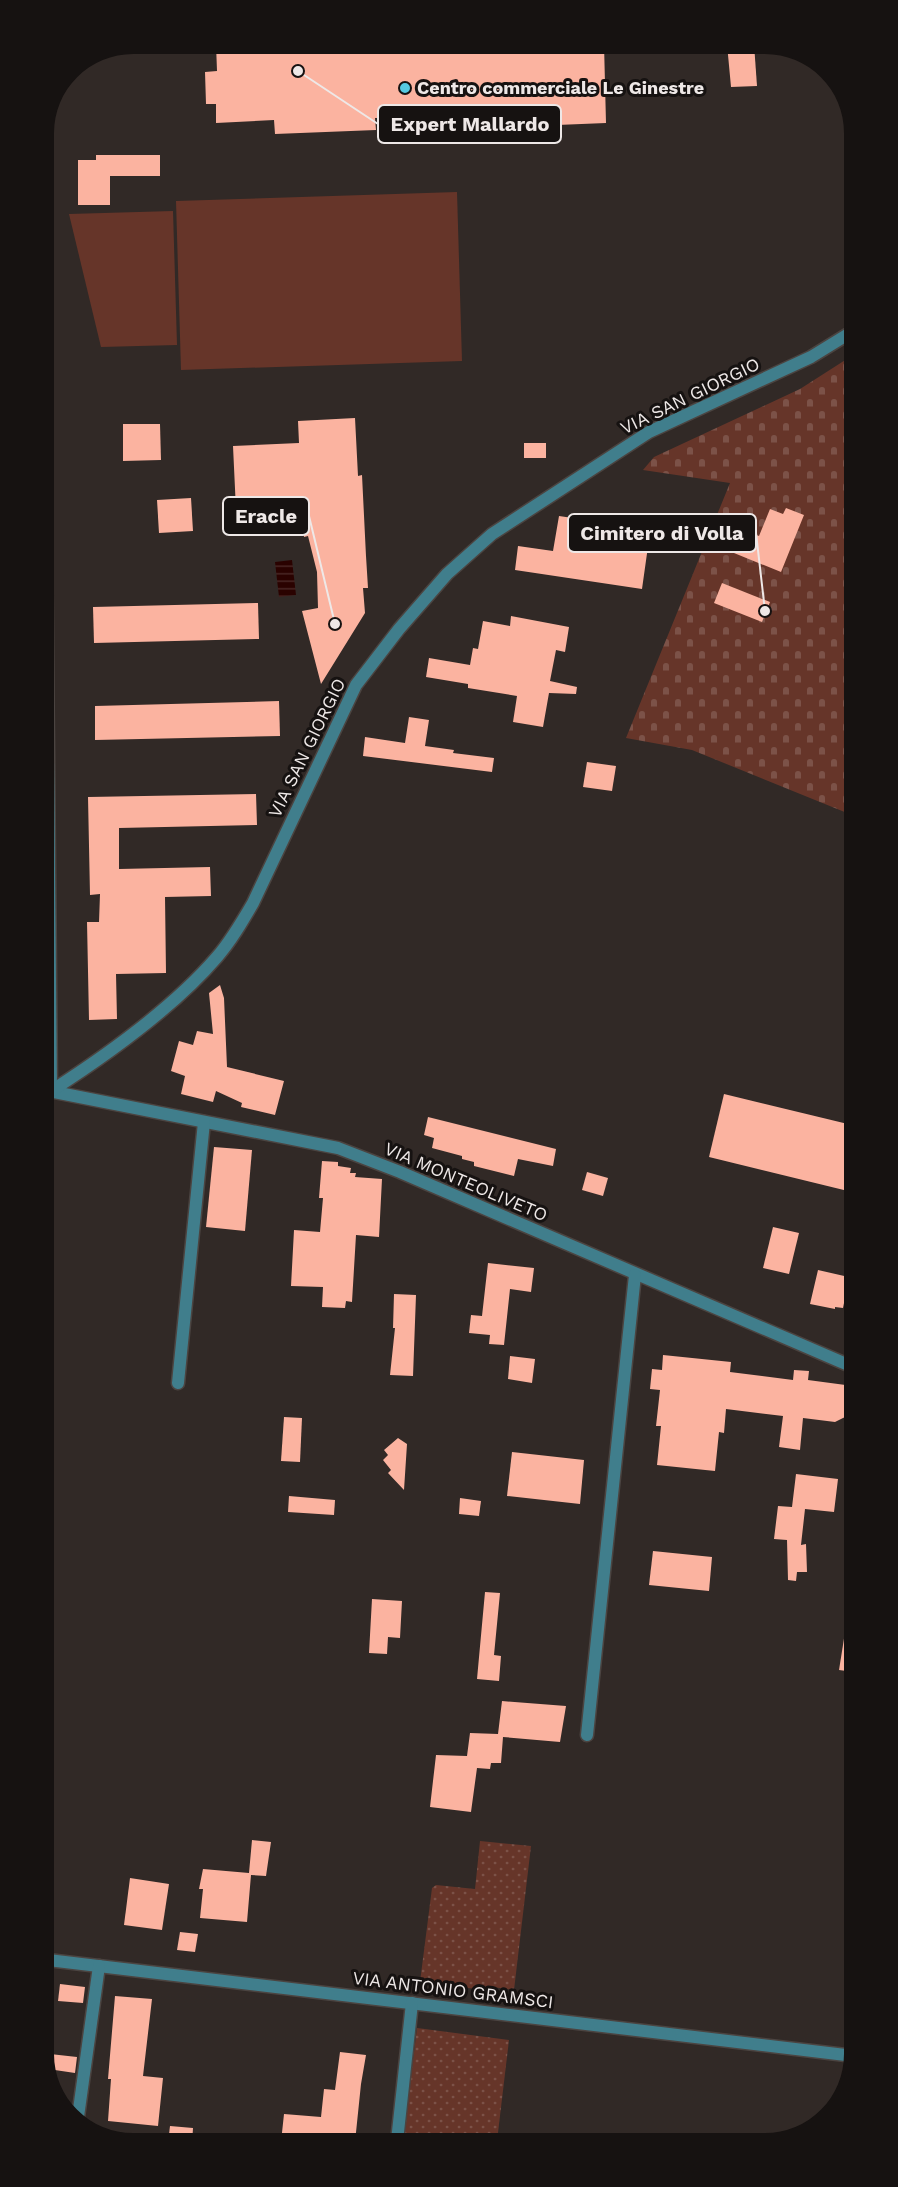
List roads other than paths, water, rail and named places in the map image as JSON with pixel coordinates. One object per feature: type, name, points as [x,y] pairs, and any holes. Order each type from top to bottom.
[{"type":"street","name":"VIA SAN GIORGIO","points":[[54,1088],[82,1071],[145,1023],[192,983],[218,956],[253,903],[356,685],[399,629],[447,574],[492,534],[649,432],[811,357],[844,337]]},
{"type":"street","name":"VIA MONTEOLIVETO","points":[[54,1092],[338,1148],[400,1172],[844,1363]]},
{"type":"street","points":[[178,1383],[204,1122]]},
{"type":"street","points":[[587,1735],[636,1275]]},
{"type":"street","name":"VIA ANTONIO GRAMSCI","points":[[54,1961],[844,2055]]},
{"type":"street","points":[[79,2112],[99,1966]]},
{"type":"street","points":[[398,2133],[412,2003]]},
{"type":"place","name":"Expert Mallardo","points":[[298,71]]},
{"type":"place","name":"Centro commerciale Le Ginestre","points":[[405,88]]},
{"type":"place","name":"Cimitero di Volla","points":[[765,611]]},
{"type":"place","name":"Eracle","points":[[335,624]]}]
